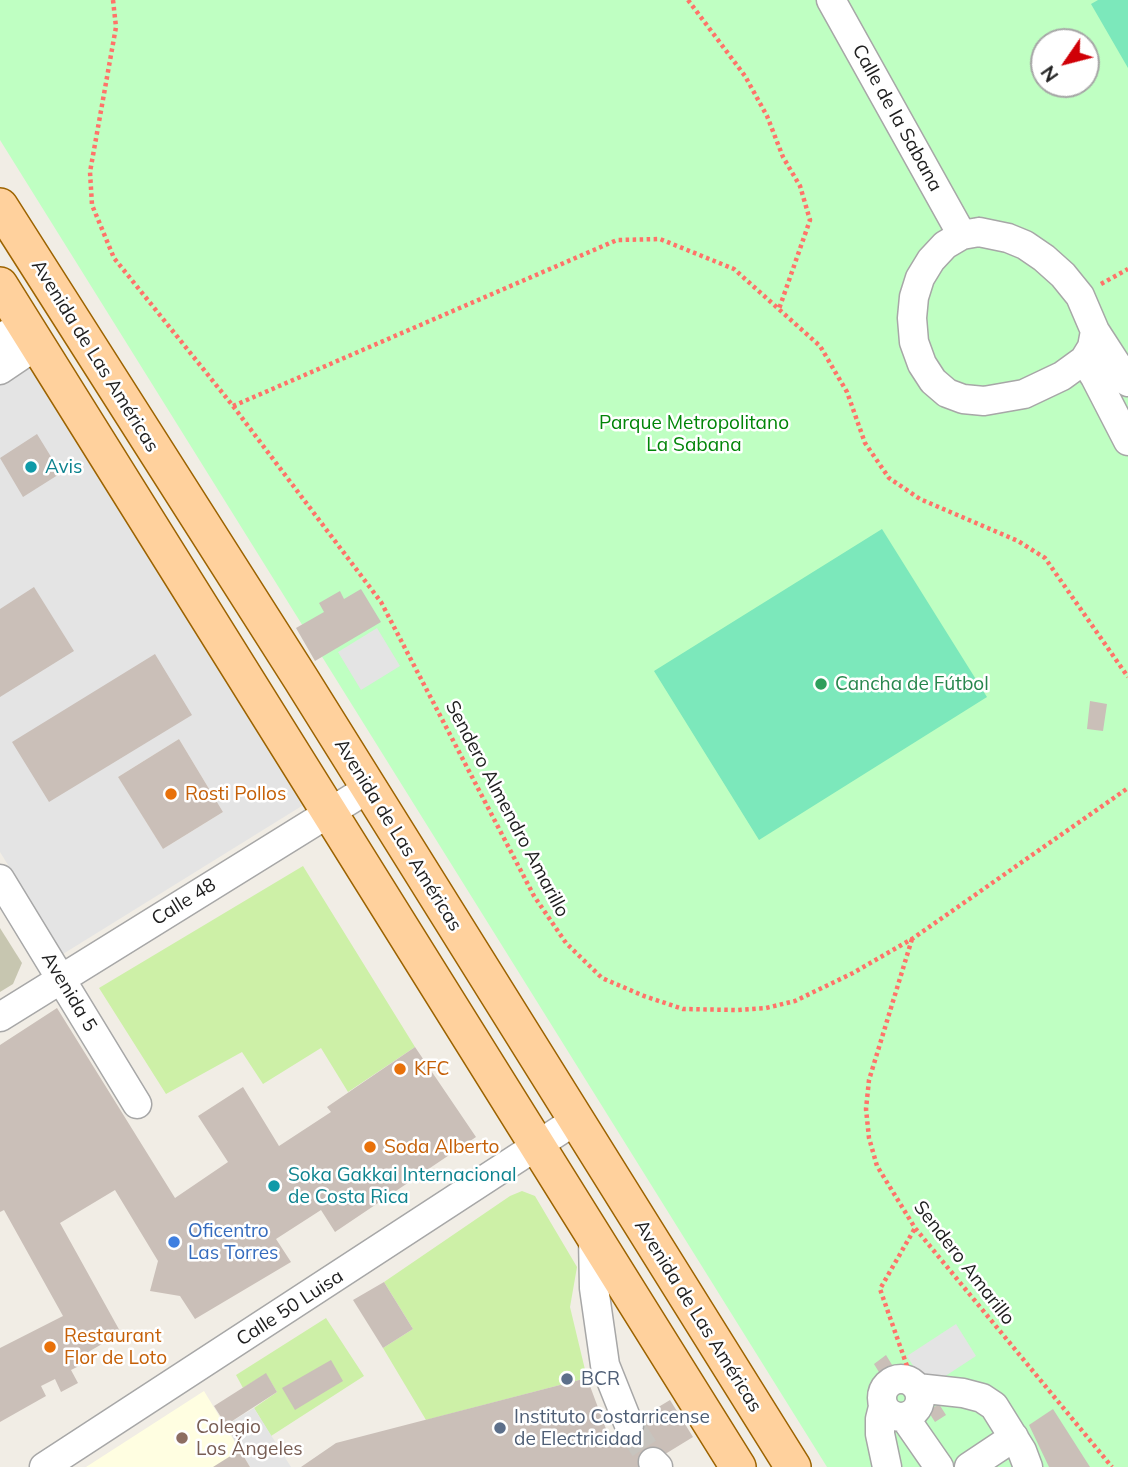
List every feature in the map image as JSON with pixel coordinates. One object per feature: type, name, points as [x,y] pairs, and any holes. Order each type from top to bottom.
[{"type":"main road","name":"Avenida de Las Américas","points":[[0,206],[369,788],[793,1467]]},
{"type":"main road","points":[[0,285],[20,336],[329,812],[738,1467]]},
{"type":"street","name":"Calle de la Sabana","points":[[831,0],[962,235]]},
{"type":"street","points":[[1095,331],[1092,347],[1084,360],[1042,387],[1003,399],[963,399],[947,393],[933,381],[922,364],[914,342],[914,297],[920,278],[931,260],[945,245],[962,235],[979,232],[1026,245],[1063,275],[1080,296],[1095,331],[1128,383]]},
{"type":"street","points":[[0,370],[20,336]]},
{"type":"street","points":[[1084,360],[1096,377],[1128,441]]},
{"type":"street","name":"Calle 48","points":[[0,1017],[369,788]]},
{"type":"street","name":"Avenida 5","points":[[0,879],[137,1104]]},
{"type":"street","name":"Calle 50 Luisa","points":[[44,1467],[576,1121]]},
{"type":"street","points":[[593,1237],[594,1288],[605,1365],[629,1425]]},
{"type":"street","points":[[887,1467],[880,1434],[880,1419],[894,1412],[916,1411],[920,1400],[915,1385],[982,1398],[994,1406],[1014,1437],[1028,1467]]},
{"type":"street","points":[[894,1412],[939,1467]]},
{"type":"street","points":[[969,1467],[1014,1437]]},
{"type":"path","name":"Sendero Almendro Amarillo","points":[[113,0],[116,27],[90,172],[92,205],[114,258],[233,406],[381,601],[534,896],[566,943],[603,978],[643,996],[683,1009],[737,1010],[766,1008],[795,1001],[853,973],[912,939]]},
{"type":"path","points":[[688,0],[745,76],[767,116],[783,158],[800,186],[810,220],[779,309]]},
{"type":"path","points":[[233,406],[617,240],[660,239],[734,269],[820,346],[847,393],[865,443],[889,478],[920,499],[1018,541],[1045,558],[1128,677]]},
{"type":"path","points":[[912,939],[1097,811],[1126,789],[1128,781]]},
{"type":"path","name":"Sendero Amarillo","points":[[912,939],[869,1080],[866,1109],[869,1138],[877,1166],[915,1228],[1112,1467]]},
{"type":"path","points":[[915,1228],[880,1289],[915,1385]]},
{"type":"shaded area","points":[[0,312],[305,804],[63,954],[0,852]],"holes":[[[179,739],[223,812],[163,849],[118,777]]]},
{"type":"shaded area","points":[[377,628],[400,666],[361,690],[338,652]]},
{"type":"shaded area","points":[[0,928],[22,963],[13,984],[0,992]]},
{"type":"shaded area","points":[[956,1324],[976,1356],[927,1388],[907,1356]]},
{"type":"shaded area","name":"Colegio Los Ángeles","points":[[204,1391],[250,1467],[86,1467]]},
{"type":"shaded area","points":[[254,1408],[291,1467],[250,1467],[226,1425]]},
{"type":"green space","name":"Parque Metropolitano La Sabana","points":[[0,0],[1128,0],[1128,1467],[827,1467],[0,140]]},
{"type":"green space","points":[[1098,0],[1128,0],[1128,68],[1091,4]]},
{"type":"green space","name":"Cancha de Fútbol","points":[[882,529],[987,697],[759,840],[654,671]]},
{"type":"green space","points":[[303,866],[415,1047],[348,1092],[321,1048],[263,1084],[242,1052],[166,1094],[99,988]]},
{"type":"green space","points":[[522,1191],[535,1196],[577,1267],[570,1307],[587,1378],[426,1420],[383,1348],[413,1329],[384,1282],[510,1196]]},
{"type":"green space","points":[[326,1318],[364,1376],[271,1436],[254,1408],[277,1392],[266,1374],[243,1388],[236,1375]]},
{"type":"building","name":"Avis","points":[[37,434],[61,473],[23,497],[0,458]]},
{"type":"building","points":[[34,587],[74,651],[0,697],[0,609]]},
{"type":"building","points":[[361,589],[381,622],[315,661],[296,628],[324,612],[319,603],[340,591],[344,599]]},
{"type":"building","points":[[155,654],[192,715],[49,802],[12,742]]},
{"type":"building","points":[[1090,701],[1107,704],[1103,731],[1087,729]]},
{"type":"building","name":"Rosti Pollos","points":[[179,739],[223,812],[163,849],[118,777]]},
{"type":"building","points":[[57,1008],[175,1198],[228,1162],[198,1116],[243,1087],[279,1146],[331,1112],[327,1107],[415,1047],[476,1137],[335,1232],[321,1210],[276,1239],[291,1262],[195,1319],[180,1296],[150,1291],[158,1261],[115,1190],[60,1223],[121,1333],[83,1355],[87,1362],[71,1370],[78,1383],[61,1392],[55,1379],[41,1386],[46,1396],[0,1422],[0,1348],[63,1316],[4,1210],[0,1212],[0,1045]]},
{"type":"building","points":[[384,1282],[413,1329],[383,1348],[353,1300]]},
{"type":"building","points":[[886,1355],[894,1368],[882,1377],[874,1364]]},
{"type":"building","points":[[331,1360],[343,1381],[295,1410],[282,1388]]},
{"type":"building","points":[[266,1373],[277,1392],[226,1425],[214,1406]]},
{"type":"building","name":"Instituto Costarricense de Electricidad","points":[[587,1378],[609,1437],[670,1400],[693,1437],[644,1467],[301,1467],[336,1443]]},
{"type":"building","points":[[939,1404],[946,1415],[935,1422],[928,1411]]},
{"type":"building","points":[[1053,1409],[1090,1467],[1049,1467],[1029,1425]]},
{"type":"building","points":[[240,1450],[250,1467],[213,1467]]},
{"type":"tunnel","points":[[629,1425],[653,1462]]},
{"type":"place","name":"Avis","points":[[31,467]]},
{"type":"place","name":"Cancha de Fútbol","points":[[821,684]]},
{"type":"place","name":"Rosti Pollos","points":[[171,794]]},
{"type":"place","name":"KFC","points":[[400,1069]]},
{"type":"place","name":"Soda Alberto","points":[[370,1147]]},
{"type":"place","name":"Soka Gakkai Internacional de Costa Rica","points":[[274,1186]]},
{"type":"place","name":"Oficentro Las Torres","points":[[174,1242]]},
{"type":"place","name":"Restaurant Flor de Loto","points":[[50,1347]]},
{"type":"place","name":"BCR","points":[[567,1379]]},
{"type":"place","name":"Instituto Costarricense de Electricidad","points":[[500,1428]]},
{"type":"place","name":"Colegio Los Ángeles","points":[[182,1438]]}]
